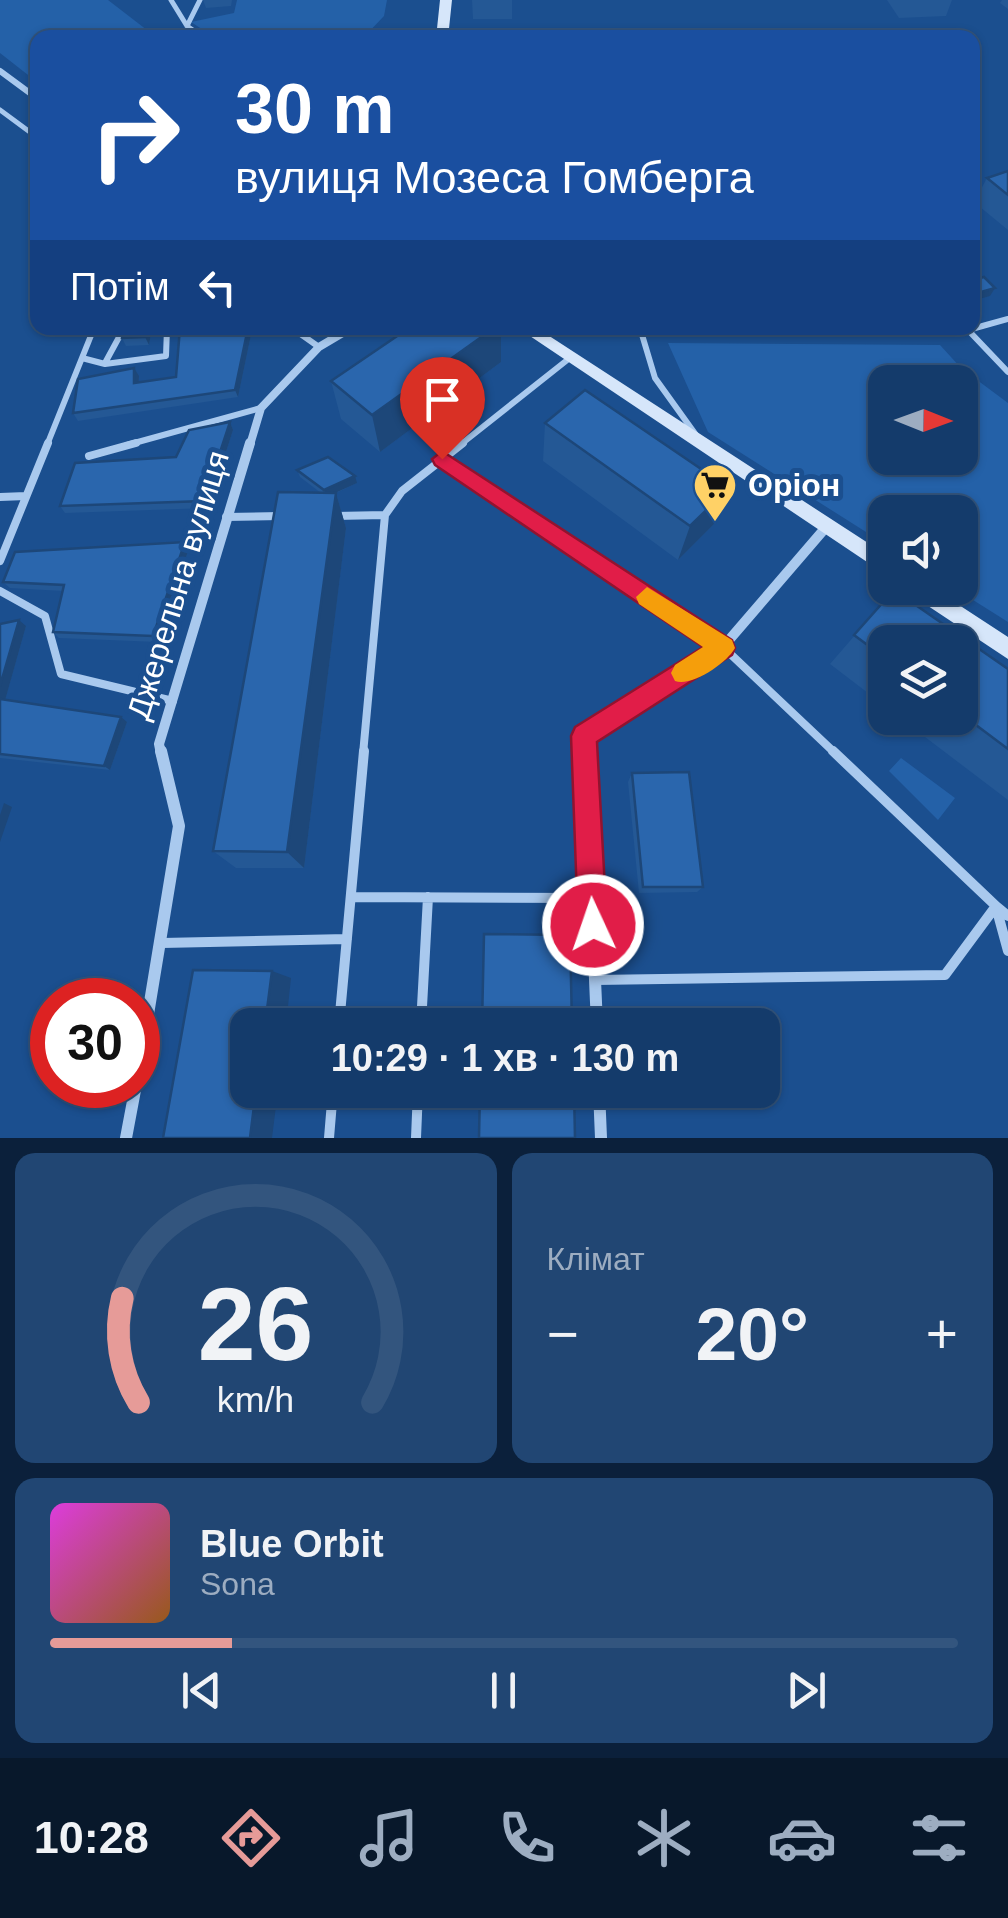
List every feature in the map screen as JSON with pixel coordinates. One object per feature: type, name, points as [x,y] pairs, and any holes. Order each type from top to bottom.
[{"type":"street","points":[[443,30],[446,0]]},
{"type":"street","points":[[0,71],[30,93]]},
{"type":"street","name":"Джерельна вулиця","points":[[156,978],[179,826],[159,744],[261,408],[319,348],[339,335]]},
{"type":"street","points":[[537,335],[698,438],[868,554]]},
{"type":"street","points":[[596,1008],[584,736],[723,648],[826,526]]},
{"type":"street","points":[[943,605],[1008,649]]},
{"type":"street","points":[[126,1138],[132,1108]]},
{"type":"street","points":[[600,1108],[601,1138]]},
{"type":"lane","points":[[170,0],[193,30]]},
{"type":"lane","points":[[187,26],[200,0]]},
{"type":"lane","points":[[0,110],[30,132]]},
{"type":"lane","points":[[980,327],[1008,319]]},
{"type":"lane","points":[[0,561],[91,335]]},
{"type":"lane","points":[[105,364],[120,335]]},
{"type":"lane","points":[[82,358],[105,364],[166,356],[167,335]]},
{"type":"lane","points":[[301,335],[319,348]]},
{"type":"lane","points":[[642,335],[655,378],[698,438]]},
{"type":"lane","points":[[973,335],[1008,372]]},
{"type":"lane","points":[[341,1008],[385,515],[402,491],[571,357]]},
{"type":"lane","points":[[89,456],[261,408]]},
{"type":"lane","points":[[442,459],[723,648],[1008,916]]},
{"type":"lane","points":[[0,497],[26,496]]},
{"type":"lane","points":[[325,516],[385,515]]},
{"type":"lane","points":[[226,517],[286,516]]},
{"type":"lane","points":[[0,591],[45,616],[61,674],[173,701]]},
{"type":"lane","points":[[423,1008],[428,896]]},
{"type":"lane","points":[[350,897],[592,898]]},
{"type":"lane","points":[[996,906],[1008,951]]},
{"type":"lane","points":[[595,980],[945,975],[996,906]]},
{"type":"lane","points":[[162,942],[347,939]]},
{"type":"lane","points":[[329,1138],[332,1108]]},
{"type":"lane","points":[[416,1138],[417,1108]]},
{"type":"shaded area","points":[[0,0],[108,0],[147,30],[30,30],[30,77],[0,53]]},
{"type":"shaded area","points":[[237,0],[387,0],[384,16],[371,30],[203,30],[191,22],[234,13]]},
{"type":"shaded area","points":[[668,343],[940,345],[958,365],[868,365],[868,475],[978,475],[978,381],[1008,403],[1008,622],[978,603],[978,495],[868,495],[868,533],[708,432]]},
{"type":"shaded area","points":[[901,758],[955,798],[938,820],[889,771]]},
{"type":"building","points":[[1008,171],[1008,195],[987,178]]},
{"type":"building","points":[[984,277],[995,288],[980,292],[980,278]]},
{"type":"building","points":[[179,335],[247,335],[235,390],[73,413],[78,379],[134,368],[134,383],[176,377]]},
{"type":"building","points":[[399,335],[484,335],[372,415],[331,381]]},
{"type":"building","points":[[585,390],[729,488],[690,526],[545,423]]},
{"type":"building","points":[[230,422],[204,501],[60,506],[75,463],[176,457],[189,430]]},
{"type":"building","points":[[328,457],[355,476],[324,490],[297,470]]},
{"type":"building","points":[[278,492],[336,493],[287,852],[213,851]]},
{"type":"building","points":[[185,542],[153,636],[53,632],[64,585],[3,582],[15,552]]},
{"type":"building","points":[[881,605],[916,605],[945,625],[868,625],[868,645],[854,635]]},
{"type":"building","points":[[19,620],[0,686],[0,624]]},
{"type":"building","points":[[978,648],[1008,669],[1008,749],[978,726]]},
{"type":"building","points":[[0,699],[121,717],[104,766],[0,754]]},
{"type":"building","points":[[689,772],[703,887],[643,887],[632,773]]},
{"type":"building","points":[[484,934],[570,935],[572,1008],[482,1008]]},
{"type":"building","points":[[193,970],[272,971],[267,1008],[230,1008],[230,1108],[254,1108],[250,1138],[163,1138]]},
{"type":"building","points":[[480,1108],[574,1108],[575,1138],[479,1138]]},
{"type":"slow traffic","points":[[647,597],[723,648],[683,673]]},
{"type":"place","name":"Оріон","points":[[715,523]]},
{"type":"route","points":[[442,459],[723,648],[584,736],[593,925]]}]
